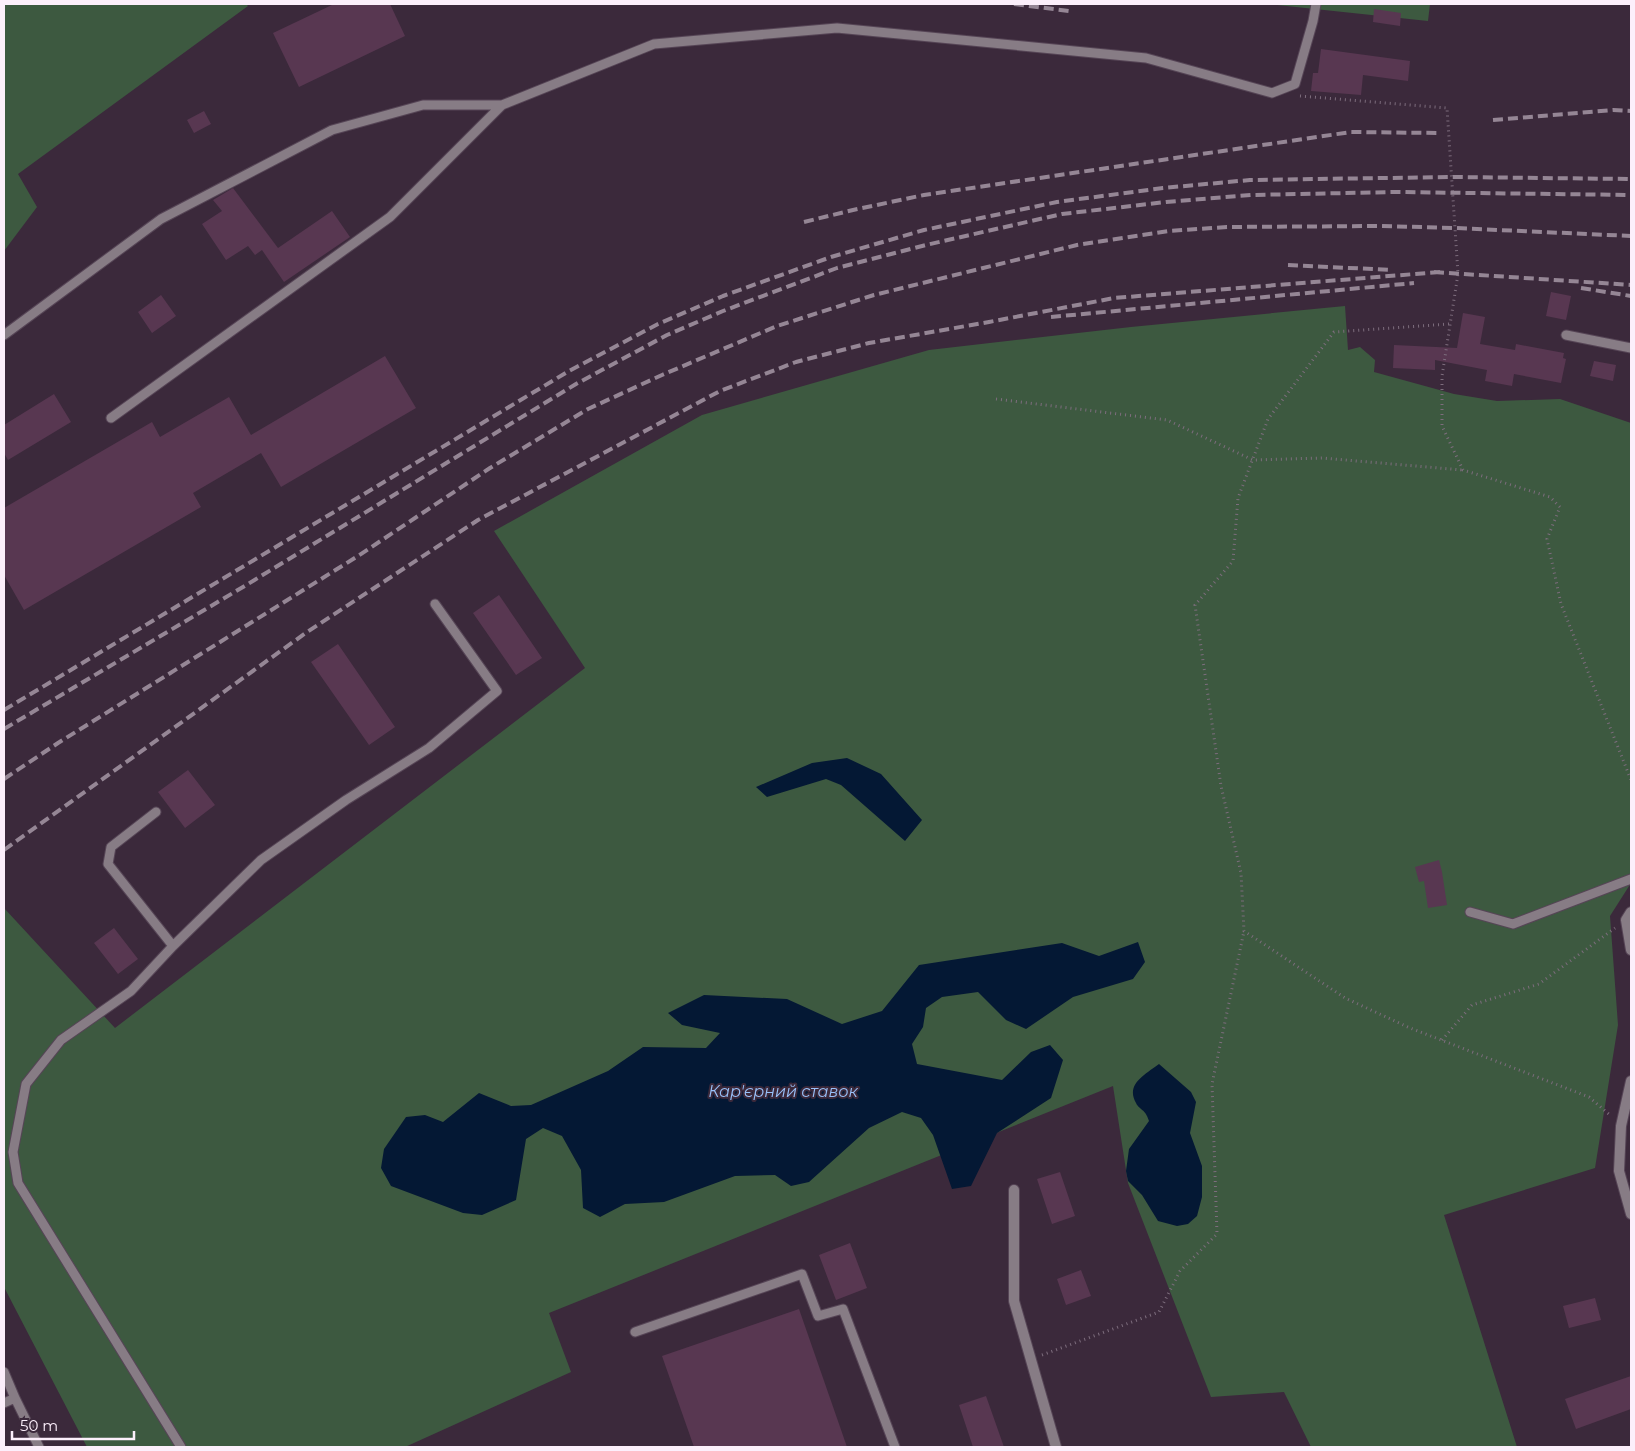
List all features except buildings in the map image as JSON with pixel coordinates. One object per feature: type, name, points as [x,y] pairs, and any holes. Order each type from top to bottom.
[{"type":"street","points":[[1628,916],[1631,950]]},
{"type":"street","points":[[1631,1081],[1621,1126],[1619,1171],[1631,1214]]},
{"type":"street","points":[[1014,1190],[1014,1301],[1056,1447]]},
{"type":"lane","points":[[4,336],[161,219],[332,130],[423,105],[502,105],[654,44],[837,28],[1146,58],[1272,93],[1295,84],[1316,4]]},
{"type":"lane","points":[[111,418],[390,217],[502,105]]},
{"type":"lane","points":[[1566,335],[1631,348]]},
{"type":"lane","points":[[181,1447],[18,1183],[13,1152],[26,1084],[61,1040],[130,991],[261,860],[346,800],[429,748],[497,691],[435,604]]},
{"type":"lane","points":[[156,812],[112,847],[108,864],[173,946]]},
{"type":"lane","points":[[1470,912],[1513,924],[1631,879]]},
{"type":"lane","points":[[635,1332],[802,1274],[818,1316],[843,1308],[895,1447]]},
{"type":"lane","points":[[4,1372],[39,1447]]},
{"type":"lane","points":[[4,1403],[16,1398]]},
{"type":"path","points":[[1272,93],[1447,108],[1458,274],[1442,376],[1442,426],[1463,470]]},
{"type":"path","points":[[1030,1359],[1159,1312],[1180,1271],[1217,1234],[1212,1084],[1244,931],[1241,873],[1221,786],[1196,605],[1233,561],[1238,498],[1268,419],[1334,332],[1449,324]]},
{"type":"path","points":[[996,399],[1167,420],[1253,460],[1322,458],[1463,470],[1550,497],[1560,508],[1548,539],[1561,604],[1631,780]]},
{"type":"path","points":[[1442,1040],[1472,1005],[1539,984],[1628,916]]},
{"type":"path","points":[[1244,931],[1345,998],[1410,1028],[1589,1097],[1621,1126]]},
{"type":"green space","points":[[4,4],[246,4],[248,6],[18,174],[37,207],[4,251]]},
{"type":"green space","points":[[1267,4],[1430,4],[1428,21]]},
{"type":"green space","points":[[1345,306],[1348,350],[1360,347],[1375,360],[1374,372],[1454,394],[1497,401],[1560,399],[1631,423],[1631,883],[1610,916],[1618,1025],[1595,1168],[1444,1215],[1517,1447],[1311,1447],[1284,1392],[1211,1397],[1128,1183],[1113,1086],[549,1313],[571,1372],[405,1447],[87,1447],[4,1287],[4,908],[115,1028],[585,668],[494,531],[702,415],[929,350],[1131,327]]},
{"type":"water","points":[[847,758],[881,774],[922,820],[905,841],[841,785],[826,779],[767,797],[756,787],[812,763]]},
{"type":"water","name":"Кар'єрний ставок","points":[[1138,942],[1145,962],[1133,979],[1073,997],[1026,1029],[1006,1020],[978,992],[942,997],[926,1008],[923,1027],[912,1044],[917,1064],[1002,1080],[1031,1052],[1050,1045],[1063,1060],[1051,1098],[997,1133],[971,1186],[952,1189],[933,1135],[921,1118],[902,1112],[869,1128],[809,1182],[791,1186],[775,1175],[735,1176],[664,1202],[625,1204],[600,1217],[583,1208],[581,1170],[562,1136],[543,1128],[526,1139],[516,1200],[482,1215],[463,1213],[391,1186],[381,1168],[384,1149],[406,1117],[425,1115],[443,1122],[479,1093],[511,1106],[531,1105],[608,1071],[643,1047],[706,1048],[720,1033],[682,1025],[668,1013],[704,995],[787,999],[842,1024],[882,1011],[919,965],[1062,943],[1099,956]]},
{"type":"water","points":[[1159,1064],[1191,1092],[1196,1102],[1190,1133],[1202,1166],[1202,1197],[1197,1216],[1188,1224],[1177,1226],[1158,1221],[1142,1195],[1128,1181],[1126,1171],[1129,1149],[1149,1121],[1146,1114],[1136,1103],[1133,1090],[1138,1080]]},
{"type":"railway","points":[[1014,4],[1069,11]]},
{"type":"railway","points":[[1493,120],[1613,110],[1631,111]]},
{"type":"railway","points":[[804,222],[924,195],[1351,132],[1438,133]]},
{"type":"railway","points":[[4,710],[569,371],[658,324],[723,296],[831,257],[924,230],[1057,202],[1163,188],[1250,180],[1452,177],[1631,179]]},
{"type":"railway","points":[[4,729],[243,587],[576,384],[667,335],[723,311],[837,268],[926,245],[1062,214],[1166,202],[1251,195],[1396,192],[1631,195]]},
{"type":"railway","points":[[4,779],[58,743],[358,556],[490,468],[588,409],[777,326],[874,295],[1077,245],[1169,231],[1227,227],[1380,226],[1631,236]]},
{"type":"railway","points":[[1288,265],[1392,270]]},
{"type":"railway","points":[[1434,272],[1631,285]]},
{"type":"railway","points":[[4,850],[307,632],[478,520],[720,391],[796,362],[869,343],[1114,298],[1440,272]]},
{"type":"railway","points":[[1051,317],[1414,283]]},
{"type":"railway","points":[[1581,288],[1631,296]]}]
